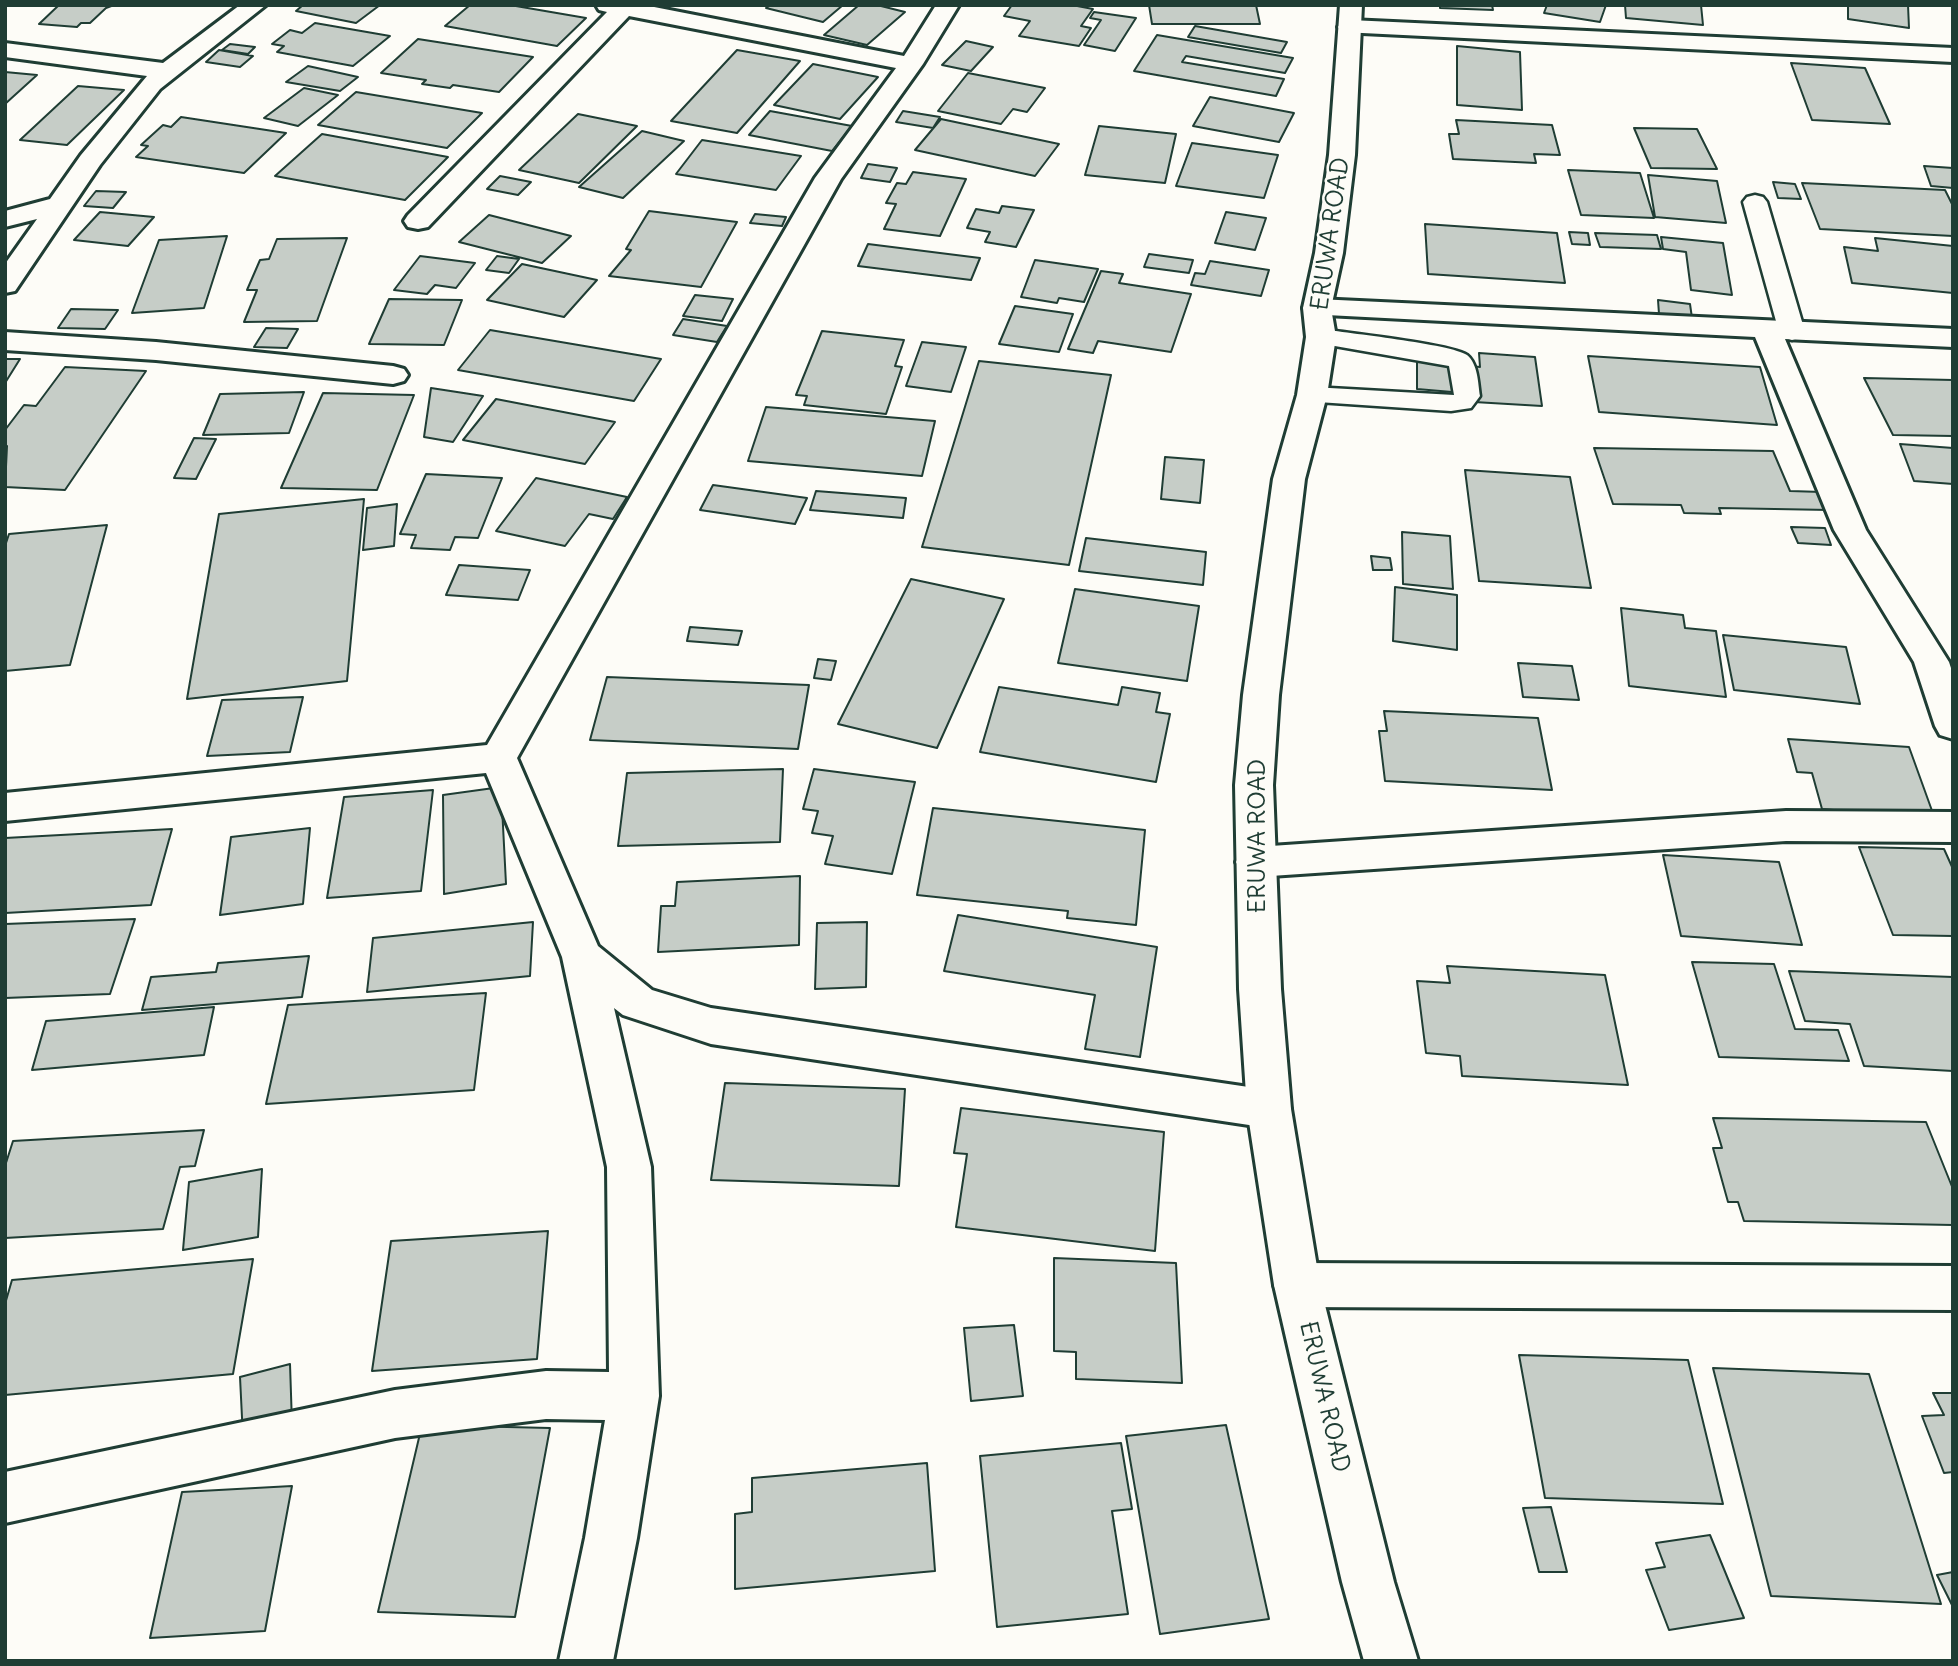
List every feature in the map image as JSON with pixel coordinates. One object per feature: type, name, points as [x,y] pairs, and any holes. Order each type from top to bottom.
[{"type":"street","points":[[5,285],[89,160],[151,85],[255,5]]},
{"type":"street","points":[[498,758],[828,178],[911,64],[948,5]]},
{"type":"street","points":[[418,221],[616,7],[911,64]]},
{"type":"street","points":[[1350,16],[1953,55]]},
{"type":"street","name":"ERUWA ROAD","points":[[1350,16],[1342,155],[1311,396],[1289,480],[1261,695],[1254,785],[1260,989],[1269,1109],[1297,1285],[1368,1582],[1391,1661]]},
{"type":"street","points":[[5,50],[168,71]]},
{"type":"street","points":[[5,219],[61,204]]},
{"type":"street","points":[[5,231],[37,239]]},
{"type":"street","points":[[1319,323],[1779,331],[1953,338]]},
{"type":"street","points":[[1779,331],[1850,530],[1942,663],[1953,726]]},
{"type":"street","points":[[5,341],[156,351],[393,375]]},
{"type":"street","points":[[5,807],[498,758]]},
{"type":"street","points":[[498,758],[582,957],[629,1167],[634,1396],[611,1538],[586,1661]]},
{"type":"street","points":[[1256,862],[1786,826],[1953,827]]},
{"type":"street","points":[[582,957],[638,1003],[711,1026],[1269,1109]]},
{"type":"street","points":[[1297,1285],[1953,1288]]},
{"type":"street","points":[[5,1498],[395,1414],[546,1395],[634,1396]]},
{"type":"lane","points":[[1755,202],[1779,331]]},
{"type":"lane","points":[[1311,396],[1451,404],[1462,402],[1467,396],[1458,360],[1396,349],[1319,323]]},
{"type":"lane","points":[[1396,349],[1399,400]]},
{"type":"building","points":[[59,5],[114,5],[106,8],[90,23],[81,23],[77,27],[39,24]]},
{"type":"building","points":[[303,5],[380,5],[356,23],[296,11]]},
{"type":"building","points":[[470,5],[510,5],[586,18],[557,46],[445,26]]},
{"type":"building","points":[[770,5],[843,5],[823,22],[766,8]]},
{"type":"building","points":[[859,5],[877,5],[905,12],[867,45],[824,35]]},
{"type":"building","points":[[1012,5],[1072,5],[1093,9],[1081,26],[1091,28],[1079,46],[1019,36],[1030,21],[1004,16]]},
{"type":"building","points":[[1149,5],[1256,5],[1260,24],[1152,24]]},
{"type":"building","points":[[1440,5],[1492,5],[1493,10],[1440,8]]},
{"type":"building","points":[[1547,5],[1606,5],[1600,22],[1544,13]]},
{"type":"building","points":[[1625,5],[1701,5],[1703,25],[1626,18]]},
{"type":"building","points":[[1848,5],[1908,5],[1909,28],[1848,19]]},
{"type":"building","points":[[1094,12],[1136,18],[1115,51],[1084,45],[1101,20],[1090,18]]},
{"type":"building","points":[[315,23],[390,36],[353,66],[277,52],[284,46],[272,44],[290,30],[302,33]]},
{"type":"building","points":[[1195,26],[1287,42],[1281,53],[1188,37]]},
{"type":"building","points":[[1157,35],[1293,58],[1285,73],[1186,56],[1182,62],[1284,79],[1276,96],[1134,71]]},
{"type":"building","points":[[418,39],[533,57],[499,92],[453,85],[450,88],[422,84],[426,80],[381,73]]},
{"type":"building","points":[[966,41],[993,47],[971,71],[942,65]]},
{"type":"building","points":[[230,44],[255,47],[248,54],[222,50]]},
{"type":"building","points":[[1457,46],[1520,52],[1522,110],[1457,105]]},
{"type":"building","points":[[219,50],[253,56],[240,67],[206,62]]},
{"type":"building","points":[[737,50],[800,61],[737,133],[671,121]]},
{"type":"building","points":[[1791,63],[1865,68],[1890,124],[1812,120]]},
{"type":"building","points":[[813,64],[878,77],[840,119],[774,105]]},
{"type":"building","points":[[308,66],[358,77],[340,91],[286,82]]},
{"type":"building","points":[[5,72],[37,75],[5,104]]},
{"type":"building","points":[[968,73],[1045,88],[1027,112],[1013,109],[1001,124],[938,111]]},
{"type":"building","points":[[78,86],[124,90],[67,145],[20,140]]},
{"type":"building","points":[[304,88],[338,95],[298,126],[264,118]]},
{"type":"building","points":[[356,92],[482,113],[447,148],[318,125]]},
{"type":"building","points":[[1210,97],[1294,113],[1279,142],[1193,126]]},
{"type":"building","points":[[770,111],[852,126],[832,151],[749,135]]},
{"type":"building","points":[[903,111],[940,117],[933,128],[896,122]]},
{"type":"building","points":[[578,114],[637,126],[579,183],[519,170]]},
{"type":"building","points":[[181,117],[286,133],[244,173],[136,157],[148,146],[141,145],[163,125],[171,127]]},
{"type":"building","points":[[941,119],[1059,144],[1035,176],[915,150]]},
{"type":"building","points":[[1456,120],[1552,125],[1560,155],[1534,154],[1536,163],[1453,159],[1449,134],[1459,134]]},
{"type":"building","points":[[1099,126],[1176,134],[1165,183],[1085,175]]},
{"type":"building","points":[[1634,128],[1697,129],[1717,169],[1651,168]]},
{"type":"building","points":[[642,131],[684,141],[623,198],[579,187]]},
{"type":"building","points":[[322,134],[448,157],[405,200],[275,176]]},
{"type":"building","points":[[702,140],[801,156],[776,190],[676,174]]},
{"type":"building","points":[[1192,143],[1278,155],[1264,198],[1176,186]]},
{"type":"building","points":[[868,164],[897,168],[890,182],[861,178]]},
{"type":"building","points":[[1924,166],[1953,168],[1953,188],[1931,186]]},
{"type":"building","points":[[1568,170],[1640,173],[1654,218],[1581,215]]},
{"type":"building","points":[[913,172],[966,179],[940,236],[884,229],[896,204],[886,203],[897,183],[906,184]]},
{"type":"building","points":[[1648,175],[1717,181],[1726,223],[1655,217]]},
{"type":"building","points":[[500,176],[531,182],[518,195],[487,189]]},
{"type":"building","points":[[1773,182],[1795,184],[1801,199],[1778,198]]},
{"type":"building","points":[[1802,183],[1945,190],[1953,206],[1953,236],[1820,229]]},
{"type":"building","points":[[96,191],[126,192],[113,208],[84,206]]},
{"type":"building","points":[[1002,206],[1034,210],[1016,247],[985,242],[990,232],[967,228],[976,209],[999,213]]},
{"type":"building","points":[[649,211],[737,222],[701,287],[609,276],[631,250],[626,249]]},
{"type":"building","points":[[100,212],[154,217],[128,246],[74,240]]},
{"type":"building","points":[[1226,212],[1266,218],[1255,250],[1215,243]]},
{"type":"building","points":[[755,214],[786,217],[782,226],[750,223]]},
{"type":"building","points":[[489,215],[571,236],[542,263],[459,242]]},
{"type":"building","points":[[1425,224],[1557,233],[1565,283],[1428,274]]},
{"type":"building","points":[[1569,232],[1588,233],[1590,245],[1572,244]]},
{"type":"building","points":[[1595,233],[1657,235],[1661,249],[1600,247]]},
{"type":"building","points":[[227,236],[204,308],[132,313],[159,240]]},
{"type":"building","points":[[1661,237],[1723,243],[1732,295],[1691,290],[1686,252],[1663,249]]},
{"type":"building","points":[[347,238],[317,321],[244,322],[257,290],[247,290],[260,260],[269,259],[277,239]]},
{"type":"building","points":[[1875,238],[1953,246],[1953,293],[1852,283],[1844,247],[1878,251]]},
{"type":"building","points":[[868,244],[980,258],[971,280],[858,266]]},
{"type":"building","points":[[1149,254],[1193,260],[1189,273],[1144,267]]},
{"type":"building","points":[[420,256],[475,263],[456,288],[435,285],[427,294],[394,290]]},
{"type":"building","points":[[497,256],[519,259],[509,273],[486,270]]},
{"type":"building","points":[[1035,260],[1098,269],[1084,302],[1059,298],[1057,303],[1021,297]]},
{"type":"building","points":[[1210,261],[1269,270],[1261,296],[1191,285],[1195,273],[1205,274]]},
{"type":"building","points":[[522,264],[597,280],[564,317],[487,300]]},
{"type":"building","points":[[1101,271],[1123,274],[1119,283],[1191,294],[1171,352],[1098,341],[1093,353],[1068,349]]},
{"type":"building","points":[[695,295],[733,299],[722,321],[683,316]]},
{"type":"building","points":[[389,299],[462,300],[444,345],[369,344]]},
{"type":"building","points":[[1658,300],[1690,304],[1692,318],[1659,314]]},
{"type":"building","points":[[1015,306],[1073,314],[1059,352],[999,344]]},
{"type":"building","points":[[71,309],[118,310],[105,329],[58,328]]},
{"type":"building","points":[[683,319],[727,326],[717,342],[673,335]]},
{"type":"building","points":[[266,328],[298,329],[287,348],[254,347]]},
{"type":"building","points":[[490,330],[661,359],[634,401],[458,370]]},
{"type":"building","points":[[822,331],[904,340],[895,366],[902,367],[886,414],[804,405],[807,396],[796,395]]},
{"type":"building","points":[[922,342],[966,347],[951,392],[906,386]]},
{"type":"building","points":[[1479,353],[1535,357],[1542,406],[1474,402],[1471,366],[1480,367]]},
{"type":"building","points":[[1588,356],[1760,367],[1777,425],[1599,412]]},
{"type":"building","points":[[1417,357],[1451,361],[1452,392],[1417,389]]},
{"type":"building","points":[[5,359],[20,359],[5,383]]},
{"type":"building","points":[[979,361],[1111,375],[1069,565],[922,547]]},
{"type":"building","points":[[65,367],[146,371],[65,490],[5,487],[5,430],[24,405],[36,406]]},
{"type":"building","points":[[1864,378],[1953,380],[1953,436],[1893,435]]},
{"type":"building","points":[[431,388],[483,396],[453,442],[424,437]]},
{"type":"building","points":[[304,392],[289,433],[203,435],[220,394]]},
{"type":"building","points":[[323,393],[414,395],[377,490],[281,488]]},
{"type":"building","points":[[496,399],[615,422],[585,464],[463,440]]},
{"type":"building","points":[[766,407],[935,421],[922,476],[748,461]]},
{"type":"building","points":[[194,438],[216,439],[196,479],[174,478]]},
{"type":"building","points":[[1900,444],[1953,448],[1953,484],[1914,481]]},
{"type":"building","points":[[1594,448],[1773,451],[1790,491],[1822,492],[1830,510],[1719,508],[1721,514],[1684,513],[1681,505],[1613,504]]},
{"type":"building","points":[[1165,457],[1204,460],[1200,503],[1161,499]]},
{"type":"building","points":[[1465,470],[1570,477],[1591,588],[1479,581]]},
{"type":"building","points":[[426,474],[502,478],[478,538],[455,537],[450,550],[411,548],[416,535],[400,534]]},
{"type":"building","points":[[536,478],[627,497],[613,519],[589,514],[565,546],[496,531]]},
{"type":"building","points":[[713,485],[807,498],[795,524],[700,510]]},
{"type":"building","points":[[816,491],[906,498],[903,518],[810,510]]},
{"type":"building","points":[[364,499],[347,681],[187,699],[219,514]]},
{"type":"building","points":[[397,504],[394,546],[363,550],[367,508]]},
{"type":"building","points":[[107,525],[70,665],[5,671],[5,546],[9,534]]},
{"type":"building","points":[[1791,527],[1825,528],[1831,545],[1798,543]]},
{"type":"building","points":[[1402,532],[1450,536],[1453,589],[1403,584]]},
{"type":"building","points":[[1086,538],[1206,552],[1203,585],[1079,571]]},
{"type":"building","points":[[1371,556],[1390,558],[1392,570],[1373,570]]},
{"type":"building","points":[[459,565],[530,570],[518,600],[446,595]]},
{"type":"building","points":[[911,579],[1004,599],[937,748],[838,724]]},
{"type":"building","points":[[1395,587],[1457,595],[1457,650],[1393,641]]},
{"type":"building","points":[[1075,589],[1199,606],[1187,681],[1058,663]]},
{"type":"building","points":[[1621,608],[1683,615],[1685,628],[1716,631],[1726,697],[1629,686]]},
{"type":"building","points":[[690,627],[742,631],[738,645],[687,641]]},
{"type":"building","points":[[1723,635],[1846,647],[1860,704],[1734,690]]},
{"type":"building","points":[[818,659],[836,661],[831,680],[814,678]]},
{"type":"building","points":[[1518,663],[1572,666],[1579,700],[1523,697]]},
{"type":"building","points":[[607,677],[809,685],[798,749],[590,740]]},
{"type":"building","points":[[999,687],[1118,705],[1122,687],[1160,693],[1156,712],[1170,714],[1156,782],[980,752]]},
{"type":"building","points":[[303,697],[290,752],[207,756],[222,700]]},
{"type":"building","points":[[1384,711],[1538,718],[1552,790],[1385,781],[1379,731],[1387,731]]},
{"type":"building","points":[[1788,739],[1909,747],[1935,819],[1822,809],[1812,773],[1797,772]]},
{"type":"building","points":[[783,769],[780,842],[618,846],[627,773]]},
{"type":"building","points":[[814,769],[915,782],[892,874],[825,864],[833,836],[812,833],[818,811],[803,809]]},
{"type":"building","points":[[501,787],[506,884],[444,894],[443,795]]},
{"type":"building","points":[[433,790],[421,891],[327,898],[344,797]]},
{"type":"building","points":[[933,808],[1145,830],[1136,925],[1067,918],[1068,911],[917,895]]},
{"type":"building","points":[[310,828],[303,904],[220,915],[231,837]]},
{"type":"building","points":[[172,829],[151,905],[5,913],[5,838]]},
{"type":"building","points":[[1859,847],[1944,849],[1953,869],[1953,936],[1893,935]]},
{"type":"building","points":[[1663,855],[1779,862],[1802,945],[1681,936]]},
{"type":"building","points":[[800,876],[799,945],[658,952],[661,906],[675,906],[677,882]]},
{"type":"building","points":[[958,915],[1157,947],[1140,1057],[1085,1049],[1095,995],[944,971]]},
{"type":"building","points":[[135,919],[110,994],[5,998],[5,924]]},
{"type":"building","points":[[533,922],[530,976],[367,992],[373,938]]},
{"type":"building","points":[[867,922],[866,987],[815,989],[817,923]]},
{"type":"building","points":[[309,956],[302,997],[142,1010],[151,977],[216,972],[218,963]]},
{"type":"building","points":[[1692,962],[1774,964],[1795,1029],[1838,1030],[1849,1061],[1719,1057]]},
{"type":"building","points":[[1447,966],[1605,975],[1628,1085],[1462,1076],[1460,1056],[1426,1053],[1417,981],[1450,983]]},
{"type":"building","points":[[1789,971],[1953,977],[1953,1071],[1864,1066],[1850,1024],[1805,1021]]},
{"type":"building","points":[[486,993],[474,1090],[266,1104],[288,1005]]},
{"type":"building","points":[[214,1007],[204,1055],[32,1070],[46,1021]]},
{"type":"building","points":[[725,1083],[905,1089],[899,1186],[711,1180]]},
{"type":"building","points":[[961,1108],[1164,1132],[1155,1251],[956,1227],[967,1154],[954,1153]]},
{"type":"building","points":[[1713,1118],[1926,1122],[1953,1189],[1953,1225],[1744,1221],[1738,1202],[1728,1202],[1713,1148],[1722,1148]]},
{"type":"building","points":[[204,1130],[195,1166],[180,1167],[163,1229],[5,1238],[5,1166],[13,1141]]},
{"type":"building","points":[[262,1169],[258,1237],[183,1250],[189,1182]]},
{"type":"building","points":[[548,1231],[537,1359],[372,1371],[391,1241]]},
{"type":"building","points":[[1054,1258],[1176,1263],[1182,1383],[1076,1379],[1076,1352],[1054,1351]]},
{"type":"building","points":[[253,1259],[233,1374],[5,1395],[5,1304],[12,1280]]},
{"type":"building","points":[[1014,1325],[1023,1396],[971,1401],[964,1328]]},
{"type":"building","points":[[1519,1355],[1688,1360],[1723,1504],[1545,1498]]},
{"type":"building","points":[[290,1364],[292,1424],[243,1438],[240,1377]]},
{"type":"building","points":[[1713,1368],[1869,1374],[1941,1604],[1771,1596]]},
{"type":"building","points":[[1933,1393],[1953,1393],[1953,1472],[1944,1473],[1922,1416],[1944,1415]]},
{"type":"building","points":[[422,1425],[550,1428],[515,1617],[378,1612]]},
{"type":"building","points":[[1226,1425],[1269,1619],[1160,1634],[1126,1436]]},
{"type":"building","points":[[1121,1443],[1132,1509],[1112,1511],[1128,1614],[997,1627],[980,1456]]},
{"type":"building","points":[[927,1463],[935,1571],[735,1589],[735,1514],[752,1512],[752,1478]]},
{"type":"building","points":[[292,1486],[265,1631],[150,1638],[182,1492]]},
{"type":"building","points":[[1551,1507],[1567,1572],[1539,1572],[1523,1508]]},
{"type":"building","points":[[1710,1535],[1744,1618],[1669,1630],[1646,1570],[1665,1567],[1656,1543]]},
{"type":"building","points":[[1953,1572],[1953,1607],[1937,1575]]}]
